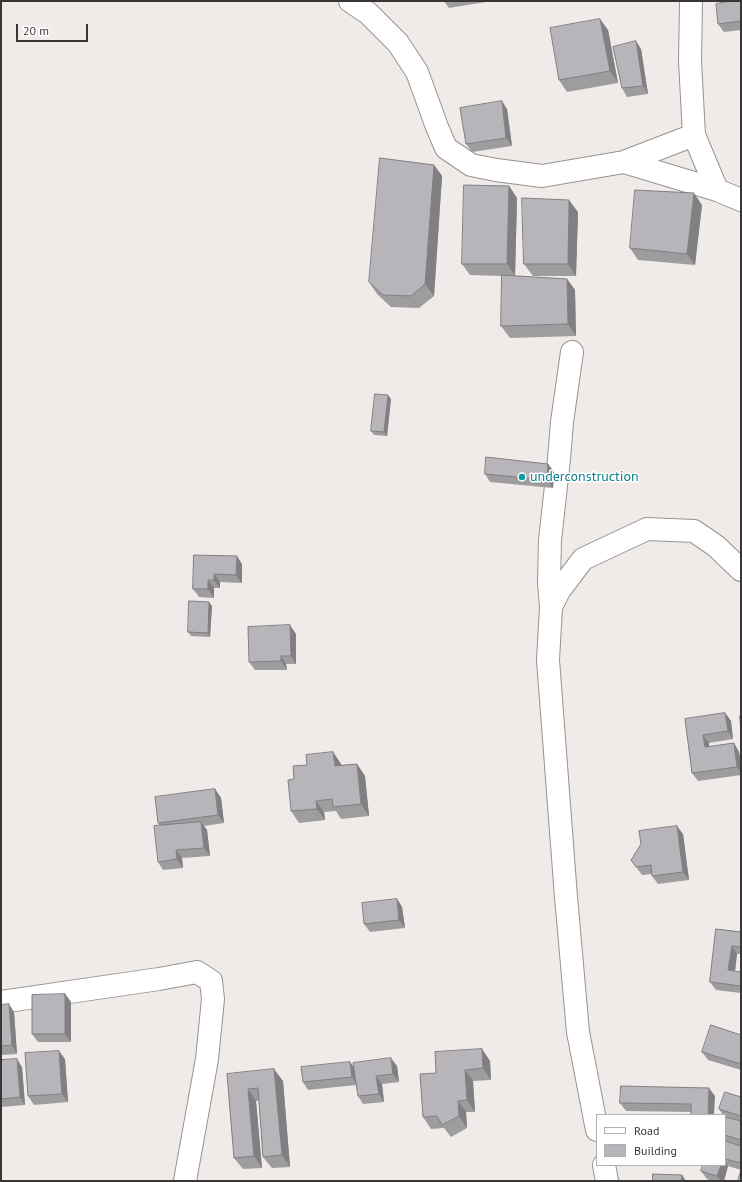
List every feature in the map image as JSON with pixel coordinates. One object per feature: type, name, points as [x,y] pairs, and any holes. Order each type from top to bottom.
[{"type":"street","points":[[350,1],[368,13],[398,43],[417,72],[436,127],[446,148],[471,164],[496,170],[542,176],[624,162],[694,135]]},
{"type":"street","points":[[692,1],[690,61],[694,135],[717,190]]},
{"type":"street","points":[[624,162],[717,190],[741,200]]},
{"type":"street","points":[[572,352],[563,416],[560,459],[550,540],[549,583],[551,607],[548,660],[578,1032],[596,1125]]},
{"type":"street","points":[[551,607],[559,591],[583,560],[647,529],[694,531],[716,546],[741,570]]},
{"type":"street","points":[[1,1002],[160,979],[197,972],[211,981],[212,999],[207,1059],[185,1181]]},
{"type":"street","points":[[604,1166],[607,1181]]},
{"type":"building","points":[[741,1],[741,21],[718,24],[716,4]]},
{"type":"building","points":[[600,19],[610,71],[559,80],[550,28]]},
{"type":"building","points":[[636,41],[643,86],[622,88],[613,47]]},
{"type":"building","points":[[502,101],[506,138],[466,144],[460,108]]},
{"type":"building","points":[[380,158],[434,165],[425,284],[411,296],[383,295],[369,282]]},
{"type":"building","points":[[464,185],[509,186],[507,264],[462,264]]},
{"type":"building","points":[[635,190],[694,193],[687,254],[630,248]]},
{"type":"building","points":[[522,198],[569,200],[568,264],[524,264]]},
{"type":"building","points":[[502,275],[567,279],[568,324],[501,326]]},
{"type":"building","points":[[375,394],[388,395],[384,432],[371,431]]},
{"type":"building","points":[[486,457],[548,464],[547,480],[485,474]]},
{"type":"building","points":[[194,555],[237,556],[236,575],[214,574],[214,580],[208,580],[208,589],[193,589]]},
{"type":"building","points":[[189,601],[209,602],[208,633],[188,632]]},
{"type":"building","points":[[290,625],[291,656],[281,656],[281,661],[249,662],[248,627]]},
{"type":"building","points":[[725,713],[728,731],[703,735],[705,747],[734,743],[737,767],[692,773],[685,719]]},
{"type":"building","points":[[333,752],[335,766],[357,764],[361,804],[333,807],[332,799],[316,801],[317,809],[291,811],[288,780],[294,779],[293,766],[307,765],[306,755]]},
{"type":"building","points":[[215,789],[218,815],[158,823],[155,797]]},
{"type":"building","points":[[201,822],[204,848],[176,850],[177,859],[158,862],[154,826]]},
{"type":"building","points":[[677,826],[683,872],[652,876],[651,865],[636,867],[631,860],[641,844],[639,831]]},
{"type":"building","points":[[397,899],[399,920],[364,924],[362,903]]},
{"type":"building","points":[[716,929],[741,932],[741,947],[732,946],[728,970],[741,972],[741,986],[710,982]]},
{"type":"building","points":[[65,994],[65,1034],[32,1034],[32,995]]},
{"type":"building","points":[[9,1004],[12,1045],[1,1046],[1,1005]]},
{"type":"building","points":[[711,1025],[741,1035],[741,1064],[702,1052]]},
{"type":"building","points":[[482,1049],[483,1068],[465,1070],[467,1100],[458,1101],[459,1116],[442,1125],[437,1116],[423,1117],[420,1074],[436,1073],[435,1052]]},
{"type":"building","points":[[59,1051],[62,1094],[28,1096],[25,1053]]},
{"type":"building","points":[[391,1058],[393,1074],[376,1076],[379,1094],[358,1096],[353,1063]]},
{"type":"building","points":[[17,1059],[20,1097],[1,1099],[1,1060]]},
{"type":"building","points":[[350,1062],[352,1077],[303,1082],[301,1067]]},
{"type":"building","points":[[274,1069],[282,1155],[263,1157],[258,1088],[248,1089],[254,1156],[234,1158],[227,1074]]},
{"type":"building","points":[[621,1086],[709,1088],[708,1114],[691,1114],[691,1104],[620,1103]]},
{"type":"building","points":[[725,1092],[741,1097],[741,1116],[719,1109]]},
{"type":"building","points":[[726,1117],[741,1121],[741,1140],[726,1135]]},
{"type":"building","points":[[726,1141],[741,1146],[741,1163],[726,1159]]},
{"type":"building","points":[[703,1166],[721,1166],[717,1176],[701,1171]]},
{"type":"building","points":[[741,1170],[741,1181],[738,1181]]},
{"type":"building","points":[[653,1174],[682,1175],[681,1181],[653,1181]]},
{"type":"place","name":"underconstruction","points":[[522,477]]}]
